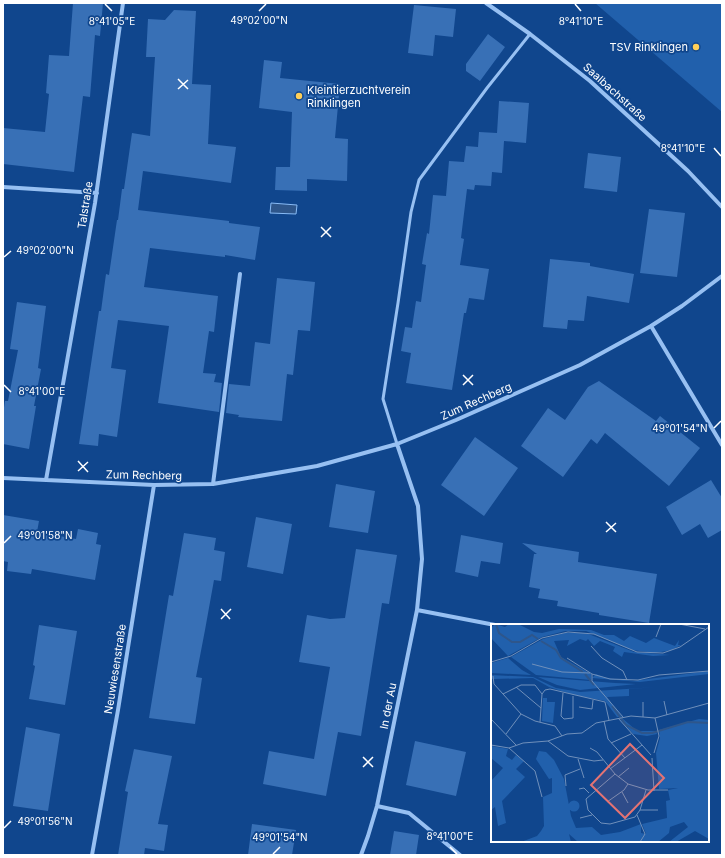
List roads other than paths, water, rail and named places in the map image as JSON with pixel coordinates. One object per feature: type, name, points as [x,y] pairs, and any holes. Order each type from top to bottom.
[{"type":"street","name":"Talstraße","points":[[46,480],[97,193],[123,3]]},
{"type":"street","name":"Saalbachstraße","points":[[486,3],[530,34],[590,81],[688,171],[722,207]]},
{"type":"street","points":[[3,187],[97,193]]},
{"type":"street","points":[[213,484],[240,274]]},
{"type":"street","name":"Zum Rechberg","points":[[3,478],[154,485],[213,484],[317,466],[397,444],[456,420],[580,365],[651,326],[682,306],[722,276]]},
{"type":"street","points":[[651,326],[722,445]]},
{"type":"street","name":"In der Au","points":[[361,855],[377,806],[417,610],[422,559],[418,506],[397,444]]},
{"type":"street","name":"Neuwiesenstraße","points":[[92,855],[119,703],[154,485]]},
{"type":"street","points":[[417,610],[491,624]]},
{"type":"street","points":[[377,806],[409,812],[460,855]]},
{"type":"lane","points":[[397,444],[382,399],[411,212],[419,180],[487,88],[530,34]]},
{"type":"place","name":"TSV Rinklingen","points":[[696,47]]},
{"type":"place","name":"Kleintierzuchtverein Rinklingen","points":[[299,96]]}]
